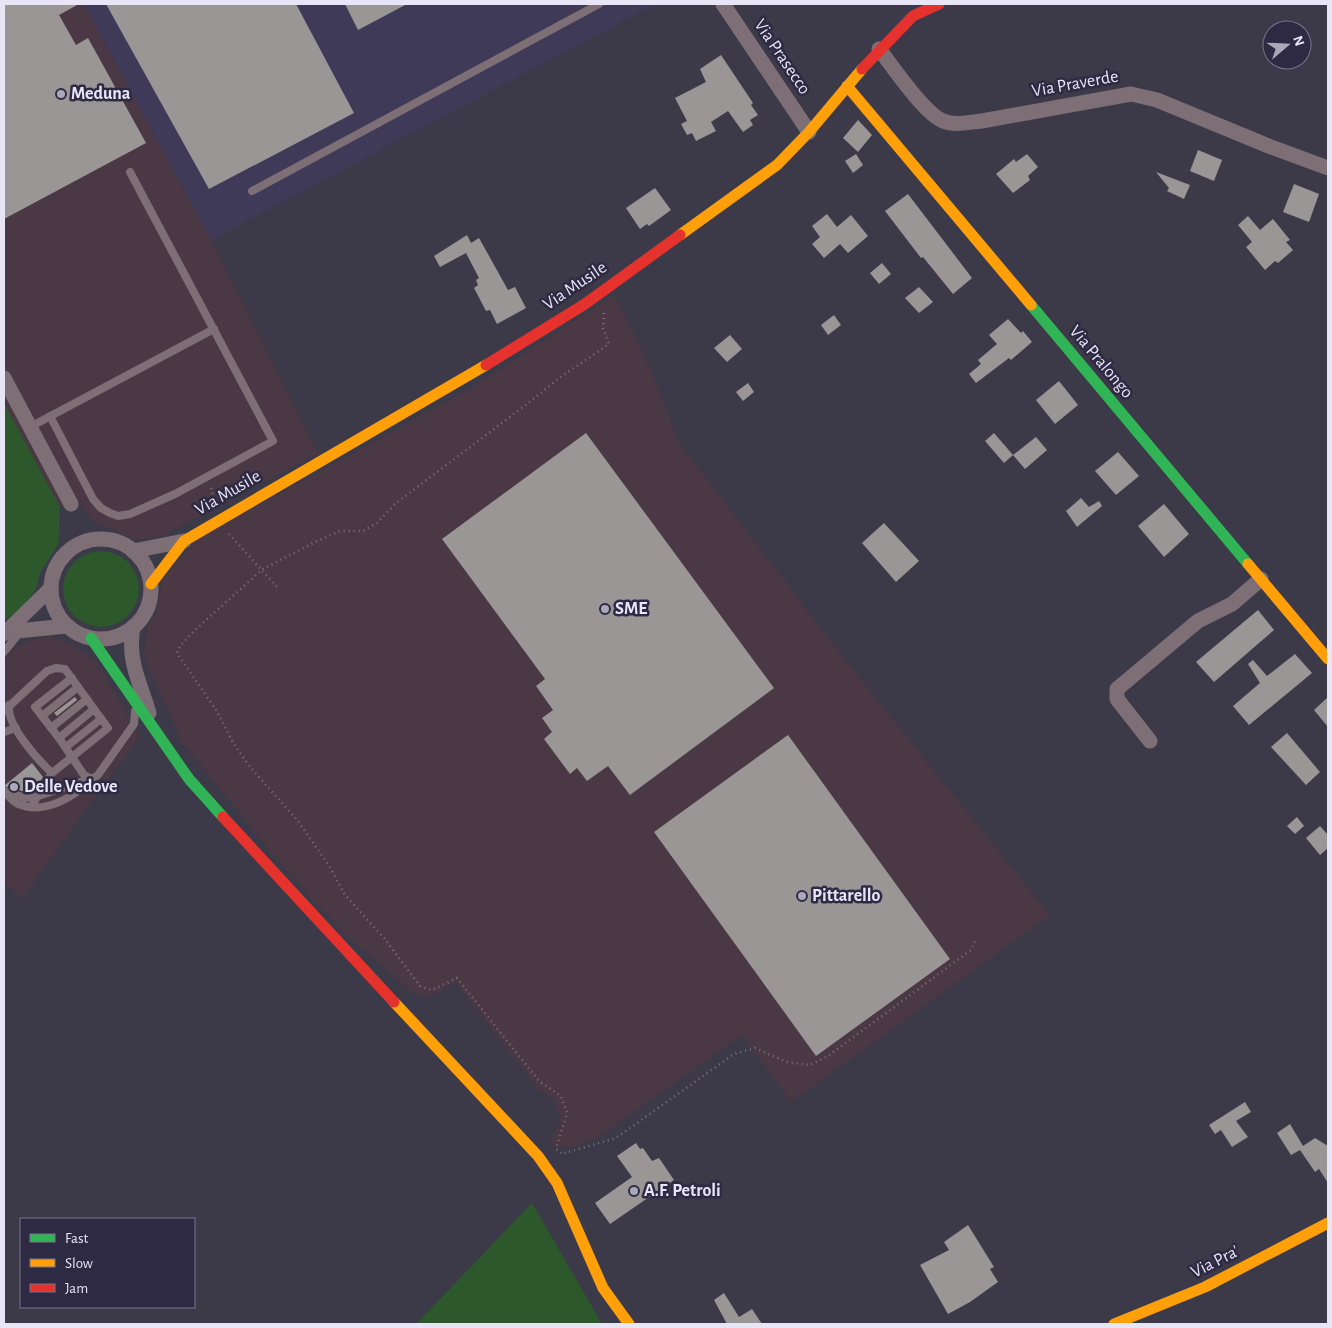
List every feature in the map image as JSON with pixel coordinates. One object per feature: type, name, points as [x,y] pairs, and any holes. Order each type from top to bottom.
[{"type":"street","name":"Via Prasecco","points":[[724,4],[809,132]]},
{"type":"street","name":"Via Musile","points":[[184,541],[467,377],[585,304],[777,165],[809,132],[879,49],[913,16],[939,4]]},
{"type":"street","name":"Via Praverde","points":[[879,49],[926,108],[943,121],[958,124],[982,121],[1131,94],[1157,100],[1270,148],[1328,168]]},
{"type":"street","name":"Via Pralongo","points":[[847,86],[1328,659]]},
{"type":"street","points":[[4,378],[71,504]]},
{"type":"street","points":[[11,632],[50,588],[57,564],[64,554],[78,544],[88,540],[105,539],[123,544],[133,551],[147,569],[151,584],[146,610],[133,627],[113,638],[91,638],[78,634],[67,626],[54,609],[50,588]]},
{"type":"street","points":[[133,551],[184,541]]},
{"type":"street","points":[[151,584],[184,541]]},
{"type":"street","points":[[1150,741],[1117,699],[1117,689],[1198,621],[1232,604],[1261,579]]},
{"type":"street","points":[[11,632],[67,626]]},
{"type":"street","points":[[133,627],[130,651],[132,662],[151,722]]},
{"type":"street","points":[[91,638],[151,722],[178,766],[202,794],[538,1156],[557,1183],[603,1288],[629,1324]]},
{"type":"street","name":"Via Pra'","points":[[1114,1324],[1205,1287],[1328,1223]]},
{"type":"lane","points":[[252,191],[599,4]]},
{"type":"lane","points":[[50,416],[93,499],[101,508],[118,516],[142,510],[273,441],[130,172]]},
{"type":"lane","points":[[30,427],[214,329]]},
{"type":"lane","points":[[4,652],[11,632]]},
{"type":"lane","points":[[31,807],[52,773],[108,728],[65,669],[56,668],[47,670],[6,708],[8,716],[16,728],[52,773]]},
{"type":"lane","points":[[72,678],[35,708],[73,757],[84,775],[92,779]]},
{"type":"lane","points":[[42,716],[78,687]]},
{"type":"lane","points":[[4,791],[16,804],[31,807],[54,804],[70,797],[98,774],[134,724],[135,712],[131,696]]},
{"type":"lane","points":[[51,728],[86,699]]},
{"type":"lane","points":[[59,738],[94,709]]},
{"type":"lane","points":[[66,748],[101,719]]},
{"type":"lane","points":[[4,732],[16,728]]},
{"type":"lane","points":[[4,791],[25,798],[38,796],[92,779]]},
{"type":"path","points":[[606,309],[602,318],[608,344],[558,379],[396,503],[377,523],[364,531],[340,531],[263,569],[195,630],[180,646],[177,653],[251,768],[298,821],[328,864],[345,895],[384,938],[411,976],[420,986],[432,990],[457,978],[539,1081],[561,1096],[567,1113],[556,1150],[562,1154],[616,1138],[734,1054],[755,1048],[787,1062],[810,1065],[828,1056],[971,950],[975,941]]},
{"type":"path","points":[[208,476],[217,511],[229,534],[280,589]]},
{"type":"shaded area","points":[[4,4],[84,4],[211,240],[318,453],[160,537],[135,540],[93,521],[78,501],[60,507],[4,403]]},
{"type":"shaded area","points":[[84,4],[655,4],[211,240]]},
{"type":"shaded area","points":[[615,295],[651,370],[679,443],[847,662],[1050,915],[791,1102],[742,1035],[600,1136],[572,1148],[550,1144],[561,1118],[554,1099],[538,1089],[455,982],[427,998],[407,989],[346,935],[284,868],[182,743],[143,654],[148,626],[157,611],[162,581],[196,540],[471,388]]},
{"type":"shaded area","points":[[51,636],[77,648],[97,662],[140,736],[21,899],[4,881],[4,662],[12,650],[31,640]]},
{"type":"green space","points":[[4,403],[60,507],[59,543],[40,573],[36,589],[24,606],[4,621]]},
{"type":"green space","points":[[94,551],[108,551],[122,557],[133,568],[139,582],[136,604],[128,616],[108,627],[94,627],[80,621],[69,610],[63,596],[63,582],[69,568],[80,557]]},
{"type":"green space","points":[[532,1203],[602,1324],[416,1324]]},
{"type":"building","name":"Meduna","points":[[4,4],[79,4],[59,15],[76,45],[88,38],[146,143],[4,219]]},
{"type":"building","points":[[106,4],[296,4],[354,113],[209,189]]},
{"type":"building","points":[[345,4],[407,4],[358,30]]},
{"type":"building","points":[[721,55],[753,103],[751,105],[758,115],[750,120],[753,125],[743,132],[728,111],[711,122],[716,131],[696,141],[692,133],[687,135],[681,124],[687,121],[675,98],[706,82],[700,69]]},
{"type":"building","points":[[858,120],[872,135],[858,152],[843,138]]},
{"type":"building","points":[[1198,150],[1222,160],[1214,181],[1190,171]]},
{"type":"building","points":[[856,154],[863,165],[853,173],[845,161]]},
{"type":"building","points":[[1027,154],[1038,167],[1028,176],[1030,180],[1013,193],[996,174],[1014,159],[1016,162]]},
{"type":"building","points":[[1156,172],[1190,185],[1184,199],[1167,191],[1169,188]]},
{"type":"building","points":[[1294,184],[1319,194],[1309,222],[1283,212]]},
{"type":"building","points":[[655,188],[671,210],[649,226],[647,224],[640,229],[626,208]]},
{"type":"building","points":[[908,194],[972,278],[953,294],[923,257],[921,258],[885,211]]},
{"type":"building","points":[[827,214],[837,227],[851,215],[868,236],[848,253],[840,244],[824,258],[812,244],[820,237],[812,226]]},
{"type":"building","points":[[1248,216],[1260,230],[1273,219],[1290,240],[1286,242],[1293,250],[1278,263],[1275,261],[1265,270],[1246,247],[1252,242],[1238,225]]},
{"type":"building","points":[[467,235],[471,243],[479,238],[508,290],[515,287],[526,308],[497,324],[490,310],[486,311],[474,288],[478,285],[476,280],[479,278],[466,253],[440,267],[434,256]]},
{"type":"building","points":[[882,263],[891,274],[879,284],[870,273]]},
{"type":"building","points":[[919,287],[933,302],[919,313],[905,298]]},
{"type":"building","points":[[834,315],[841,325],[828,335],[821,325]]},
{"type":"building","points":[[1008,319],[1021,333],[1023,331],[1032,342],[1011,360],[1009,358],[976,383],[969,374],[981,364],[978,360],[997,344],[989,335]]},
{"type":"building","points":[[730,335],[742,349],[727,362],[714,348]]},
{"type":"building","points":[[1059,381],[1078,405],[1055,424],[1036,400]]},
{"type":"building","points":[[748,383],[754,392],[743,401],[736,392]]},
{"type":"building","name":"SME","points":[[586,433],[774,688],[630,795],[608,766],[587,781],[577,768],[570,774],[544,739],[552,732],[542,718],[553,710],[536,686],[545,679],[442,539]]},
{"type":"building","points":[[994,433],[1013,455],[1004,463],[985,441]]},
{"type":"building","points":[[1036,437],[1047,450],[1025,469],[1013,455]]},
{"type":"building","points":[[1118,452],[1139,476],[1116,495],[1095,471]]},
{"type":"building","points":[[1081,498],[1089,507],[1099,501],[1102,506],[1077,527],[1066,511]]},
{"type":"building","points":[[1164,504],[1189,534],[1164,557],[1138,526]]},
{"type":"building","points":[[884,523],[919,561],[896,582],[862,543]]},
{"type":"building","points":[[1258,610],[1274,630],[1214,682],[1196,662]]},
{"type":"building","points":[[1295,654],[1312,673],[1249,725],[1233,706],[1260,683],[1248,664],[1253,660],[1267,676]]},
{"type":"building","points":[[75,697],[77,700],[57,716],[54,713]]},
{"type":"building","points":[[1328,697],[1328,727],[1314,710]]},
{"type":"building","points":[[1287,733],[1320,772],[1306,785],[1271,747]]},
{"type":"building","name":"Pittarello","points":[[788,735],[950,959],[816,1056],[654,832]]},
{"type":"building","points":[[32,763],[43,777],[38,785],[26,792],[4,786]]},
{"type":"building","points":[[1297,817],[1304,826],[1295,834],[1287,826]]},
{"type":"building","points":[[1320,826],[1328,835],[1328,848],[1320,855],[1306,838]]},
{"type":"building","points":[[1245,1102],[1251,1112],[1236,1121],[1248,1137],[1232,1147],[1221,1130],[1215,1134],[1209,1125]]},
{"type":"building","points":[[1290,1124],[1303,1146],[1315,1138],[1328,1146],[1328,1183],[1319,1169],[1315,1172],[1300,1150],[1291,1155],[1277,1133]]},
{"type":"building","name":"A.F. Petroli","points":[[636,1143],[640,1149],[643,1148],[652,1161],[659,1158],[674,1180],[610,1224],[595,1203],[632,1177],[617,1156]]},
{"type":"building","points":[[968,1225],[994,1267],[990,1269],[998,1282],[970,1302],[948,1314],[920,1265],[949,1250],[944,1242]]},
{"type":"building","points":[[724,1293],[739,1317],[752,1309],[762,1324],[727,1324],[714,1300]]},
{"type":"traffic: fast","points":[[1031,305],[1248,564]]},
{"type":"traffic: fast","points":[[91,638],[189,779],[223,817]]},
{"type":"traffic: slow","points":[[680,235],[777,165],[809,132],[862,69]]},
{"type":"traffic: slow","points":[[847,86],[1031,305]]},
{"type":"traffic: slow","points":[[151,584],[184,541],[486,365]]},
{"type":"traffic: slow","points":[[1248,564],[1328,659]]},
{"type":"traffic: slow","points":[[394,1002],[538,1156],[557,1183],[603,1288],[629,1324]]},
{"type":"traffic: slow","points":[[1114,1324],[1205,1287],[1328,1223]]},
{"type":"traffic: jam","points":[[862,69],[913,16],[939,4]]},
{"type":"traffic: jam","points":[[486,365],[585,304],[680,235]]},
{"type":"traffic: jam","points":[[223,817],[394,1002]]},
{"type":"place","name":"Meduna","points":[[61,94]]},
{"type":"place","name":"SME","points":[[605,609]]},
{"type":"place","name":"Delle Vedove","points":[[14,787]]},
{"type":"place","name":"Pittarello","points":[[802,896]]},
{"type":"place","name":"A.F. Petroli","points":[[634,1191]]}]
